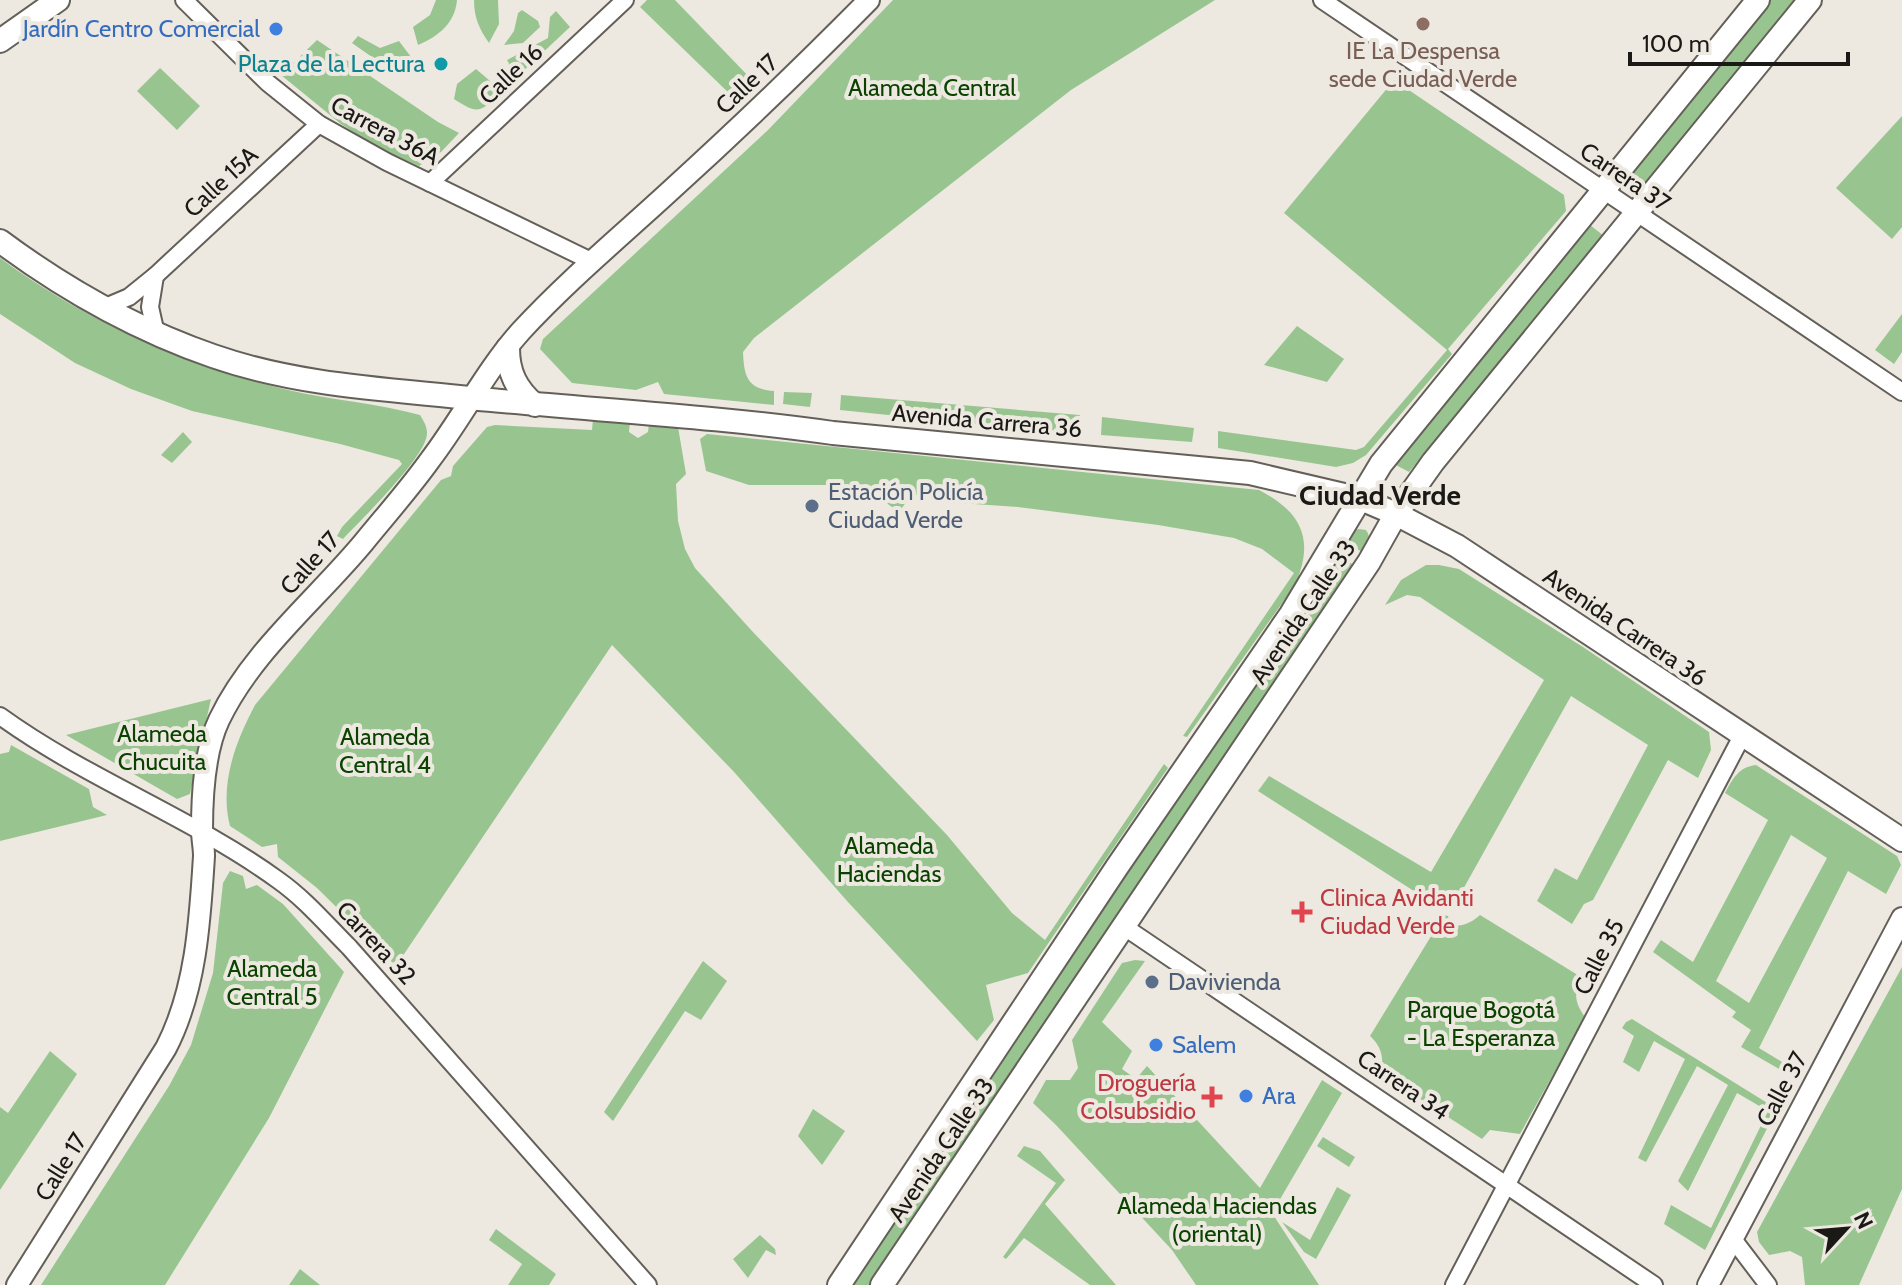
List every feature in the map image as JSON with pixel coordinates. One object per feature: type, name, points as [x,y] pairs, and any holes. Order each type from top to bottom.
[{"type":"main road","points":[[0,41],[58,0]]},
{"type":"main road","name":"Avenida Calle 33","points":[[839,1285],[1117,867],[1291,614],[1381,464],[1758,0]]},
{"type":"main road","name":"Avenida Calle 33","points":[[882,1285],[1369,562],[1396,514],[1449,441],[1810,0]]},
{"type":"main road","name":"Avenida Carrera 36","points":[[0,241],[72,292],[156,334],[214,356],[278,374],[354,387],[770,424],[833,433],[1228,470],[1361,499],[1457,546],[1902,840]]},
{"type":"main road","points":[[508,348],[515,384],[535,405]]},
{"type":"street","name":"Carrera 36A","points":[[184,0],[268,83],[319,124],[359,148],[593,262]]},
{"type":"street","name":"Calle 16","points":[[430,183],[625,0]]},
{"type":"street","name":"Calle 17","points":[[17,1285],[177,1026],[189,990],[194,960],[204,852],[205,773],[217,723],[235,691],[253,665],[350,558],[430,461],[508,348],[538,314],[788,83],[869,0]]},
{"type":"street","name":"Carrera 37","points":[[1322,0],[1902,392]]},
{"type":"street","name":"Calle 15A","points":[[103,308],[129,297],[155,276],[319,124]]},
{"type":"street","points":[[155,276],[150,307],[156,334]]},
{"type":"street","name":"Carrera 32","points":[[0,716],[55,752],[202,832],[281,882],[349,947],[648,1285]]},
{"type":"street","name":"Calle 35","points":[[1454,1285],[1742,736]]},
{"type":"street","name":"Calle 37","points":[[1708,1285],[1902,918]]},
{"type":"street","name":"Carrera 34","points":[[1123,926],[1654,1285]]},
{"type":"street","points":[[1733,1239],[1768,1285]]},
{"type":"green space","points":[[436,0],[457,0],[456,8],[439,33],[418,45],[413,27],[430,15]]},
{"type":"green space","points":[[474,0],[498,0],[499,24],[489,43],[478,23]]},
{"type":"green space","points":[[647,0],[675,0],[754,82],[735,99],[640,7]]},
{"type":"green space","name":"Alameda Central","points":[[893,0],[1215,0],[1071,90],[754,338],[743,352],[744,368],[753,384],[774,391],[774,405],[664,394],[658,382],[636,390],[572,383],[540,349],[543,339],[768,130]]},
{"type":"green space","points":[[1770,0],[1799,0],[1640,196],[1623,181]]},
{"type":"green space","points":[[522,10],[538,21],[540,27],[523,43],[504,45],[514,31],[518,13]]},
{"type":"green space","points":[[556,11],[570,27],[520,74],[513,71],[507,60],[548,38],[550,17]]},
{"type":"green space","points":[[358,36],[380,48],[399,41],[414,61],[396,65],[382,62],[352,43]]},
{"type":"green space","points":[[317,40],[459,133],[441,152],[419,166],[378,148],[341,124],[281,75]]},
{"type":"green space","points":[[160,68],[200,106],[177,130],[137,91]]},
{"type":"green space","points":[[476,69],[490,81],[498,96],[477,110],[454,99],[457,84]]},
{"type":"green space","points":[[1394,80],[1564,195],[1566,211],[1448,349],[1452,354],[1366,455],[1353,463],[1336,467],[1218,448],[1218,431],[1356,450],[1364,447],[1447,350],[1284,213]]},
{"type":"green space","points":[[1902,116],[1902,227],[1892,239],[1836,188]]},
{"type":"green space","points":[[1590,225],[1604,236],[1409,472],[1394,464]]},
{"type":"green space","points":[[0,258],[101,321],[174,354],[288,390],[420,415],[427,430],[426,439],[401,476],[343,539],[337,536],[342,527],[402,464],[399,460],[192,411],[131,389],[75,363],[0,314]]},
{"type":"green space","points":[[1902,314],[1902,352],[1894,364],[1875,350]]},
{"type":"green space","points":[[1297,326],[1344,359],[1327,382],[1264,365]]},
{"type":"green space","points":[[784,392],[812,393],[810,407],[783,404]]},
{"type":"green space","points":[[841,395],[1080,415],[1079,435],[840,410]]},
{"type":"green space","points":[[1102,417],[1194,428],[1192,442],[1101,435]]},
{"type":"green space","name":"Alameda Central 4","points":[[593,419],[630,422],[629,432],[638,438],[648,432],[649,423],[678,427],[686,474],[676,484],[678,521],[685,549],[695,568],[947,835],[1012,913],[1045,940],[1164,764],[1168,768],[1028,973],[986,985],[994,1020],[977,1041],[847,901],[735,773],[612,645],[396,966],[317,888],[278,857],[277,844],[262,847],[230,826],[227,794],[231,763],[255,705],[441,480],[451,476],[453,466],[487,427],[592,430]]},
{"type":"green space","points":[[183,432],[192,442],[172,463],[161,455]]},
{"type":"green space","points":[[707,434],[1259,490],[1286,508],[1301,529],[1304,554],[1301,569],[1295,585],[1187,737],[1183,736],[1294,573],[1262,549],[1234,538],[1158,525],[1018,507],[959,503],[912,494],[899,512],[861,485],[749,485],[706,471],[700,439]]},
{"type":"green space","points":[[1366,530],[1369,536],[1364,553],[1346,543],[1353,531]]},
{"type":"green space","points":[[1338,556],[1356,566],[871,1285],[850,1285]]},
{"type":"green space","points":[[1426,565],[1459,569],[1709,732],[1711,750],[1698,778],[1668,760],[1593,900],[1584,904],[1572,924],[1537,901],[1555,868],[1577,880],[1648,745],[1571,696],[1461,893],[1443,891],[1431,902],[1258,791],[1269,776],[1431,872],[1544,680],[1420,597],[1407,595],[1385,605],[1401,580]]},
{"type":"green space","name":"Alameda Chucuita","points":[[211,699],[190,794],[177,799],[66,735]]},
{"type":"green space","name":"Alameda Chucuita","points":[[11,745],[89,789],[93,807],[107,815],[0,841],[0,754],[9,752]]},
{"type":"green space","points":[[1756,765],[1897,856],[1901,865],[1886,894],[1848,871],[1759,1048],[1792,1068],[1788,1074],[1741,1047],[1751,1030],[1732,1017],[1736,1012],[1653,952],[1661,940],[1693,962],[1768,820],[1725,793],[1737,774]],"holes":[[[1791,835],[1827,858],[1749,1003],[1716,981]]]},
{"type":"green space","name":"Alameda Central 5","points":[[230,871],[243,876],[246,889],[257,885],[283,904],[344,972],[269,1118],[165,1285],[41,1285],[169,1086],[191,1045],[213,973],[223,883]]},
{"type":"green space","name":"Parque Bogotá - La Esperanza","points":[[1444,915],[1448,916],[1450,925],[1458,926],[1480,915],[1581,977],[1576,997],[1585,1017],[1520,1134],[1490,1130],[1482,1139],[1380,1073],[1381,1053],[1370,1036]]},
{"type":"green space","points":[[703,961],[727,981],[701,1020],[685,1011],[613,1121],[604,1112]]},
{"type":"green space","name":"Alameda Haciendas (oriental)","points":[[1145,961],[1102,1022],[1132,1051],[1122,1069],[1136,1079],[1147,1066],[1260,1188],[1322,1080],[1342,1093],[1272,1213],[1319,1285],[1196,1285],[1172,1250],[1033,1103],[1046,1080],[1070,1080],[1078,1068],[1072,1040],[1122,963]]},
{"type":"green space","points":[[1902,967],[1902,1189],[1859,1285],[1805,1285],[1802,1257],[1790,1251],[1769,1255],[1759,1242],[1757,1232]]},
{"type":"green space","points":[[1632,1019],[1777,1109],[1705,1250],[1664,1224],[1671,1205],[1711,1228],[1768,1111],[1737,1093],[1688,1191],[1678,1181],[1728,1085],[1697,1066],[1646,1162],[1638,1158],[1685,1059],[1654,1041],[1639,1072],[1623,1062],[1634,1036],[1622,1028]]},
{"type":"green space","points":[[50,1051],[77,1074],[0,1190],[0,1107],[8,1113]]},
{"type":"green space","points":[[813,1109],[845,1131],[822,1165],[798,1136]]},
{"type":"green space","points":[[1323,1137],[1355,1157],[1349,1167],[1317,1146]]},
{"type":"green space","points":[[1024,1146],[1040,1151],[1065,1180],[1045,1204],[1116,1285],[1090,1285],[1024,1238],[1006,1259],[1003,1257],[1056,1183],[1017,1156]]},
{"type":"green space","points":[[1337,1187],[1351,1195],[1316,1259],[1304,1252],[1282,1222],[1310,1240]]},
{"type":"green space","points":[[496,1229],[556,1274],[549,1285],[508,1285],[522,1264],[489,1240]]},
{"type":"green space","points":[[760,1235],[775,1249],[776,1255],[766,1250],[748,1278],[733,1259]]},
{"type":"green space","points":[[300,1269],[320,1285],[289,1285]]},
{"type":"place","name":"IE La Despensa sede Ciudad Verde","points":[[1423,24]]},
{"type":"place","name":"Jardín Centro Comercial","points":[[276,29]]},
{"type":"place","name":"Plaza de la Lectura","points":[[441,64]]},
{"type":"place","name":"Estación Policía Ciudad Verde","points":[[812,506]]},
{"type":"place","name":"Clinica Avidanti Ciudad Verde","points":[[1302,912]]},
{"type":"place","name":"Davivienda","points":[[1152,982]]},
{"type":"place","name":"Salem","points":[[1156,1045]]},
{"type":"place","name":"Ara","points":[[1246,1096]]},
{"type":"place","name":"Droguería Colsubsidio","points":[[1212,1097]]},
{"type":"district","name":"Ciudad Verde","points":[[1380,495]]},
{"type":"park label","name":"Alameda Haciendas","points":[[889,860]]}]
